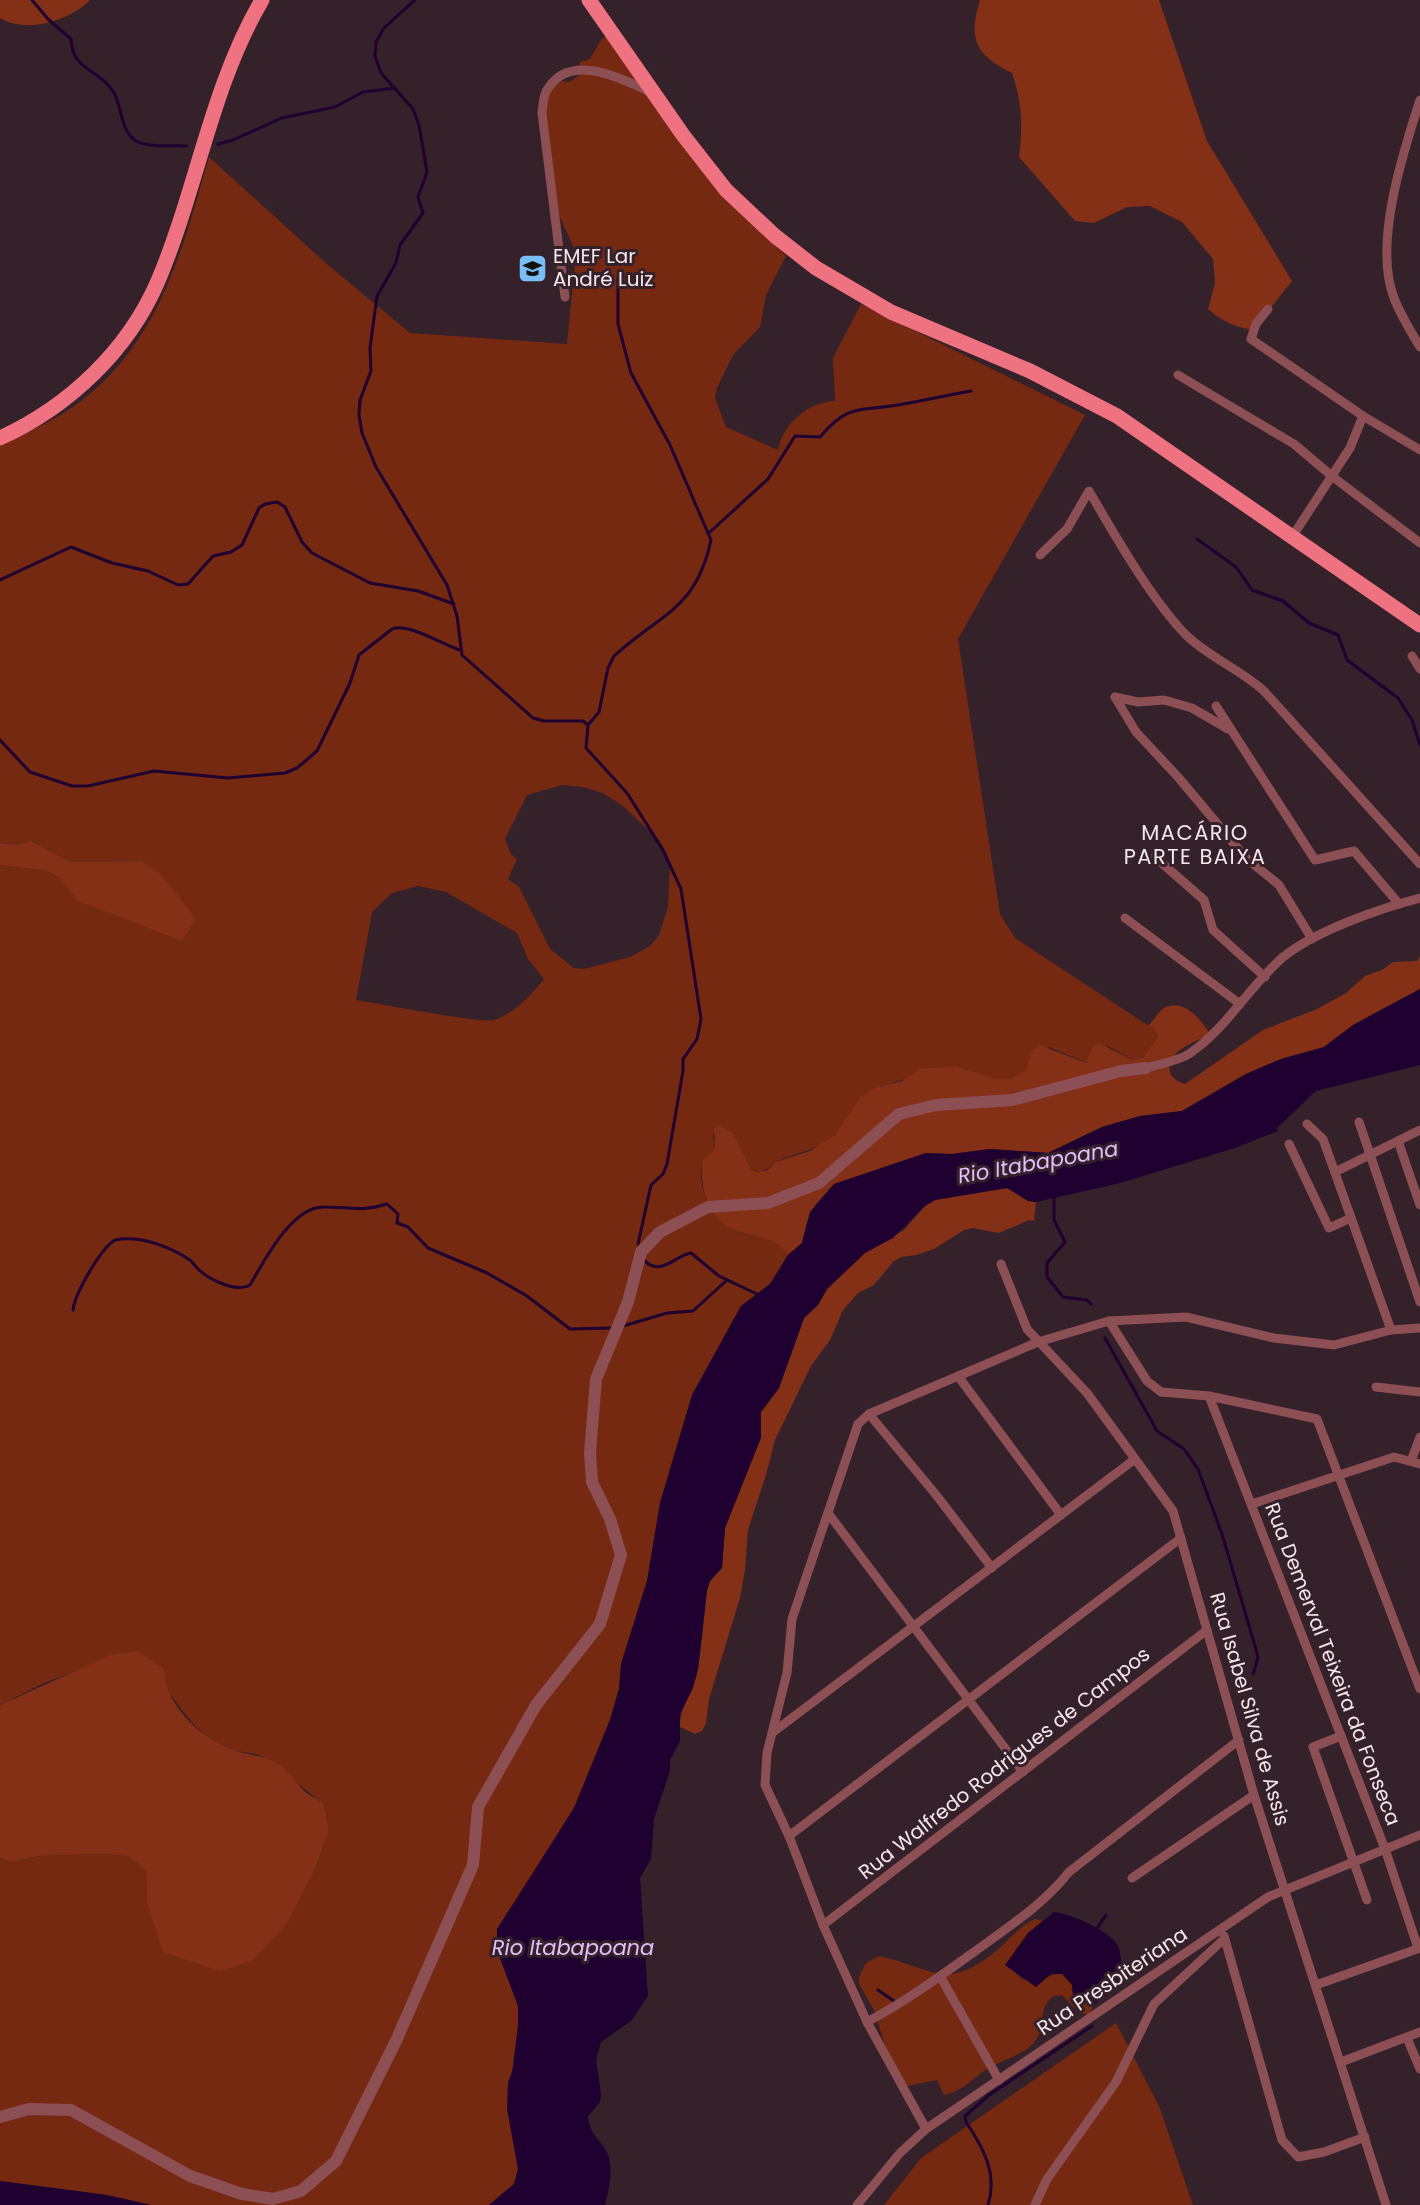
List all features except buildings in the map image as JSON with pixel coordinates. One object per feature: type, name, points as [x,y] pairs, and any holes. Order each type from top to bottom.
[{"type":"main road","points":[[0,438],[53,408],[75,392],[131,329],[157,283],[228,72],[262,0]]},
{"type":"main road","points":[[589,0],[726,190],[775,236],[816,268],[891,312],[1030,371],[1084,398],[1166,448],[1420,625]]},
{"type":"street","points":[[565,297],[542,113],[546,90],[563,75],[584,69],[608,73],[656,94]]},
{"type":"street","points":[[1420,100],[1403,153],[1391,205],[1388,270],[1394,298],[1420,347]]},
{"type":"street","points":[[1268,309],[1256,324],[1251,339],[1364,416],[1420,450]]},
{"type":"street","points":[[1178,375],[1294,444],[1333,477],[1420,543]]},
{"type":"street","points":[[1292,537],[1333,477],[1350,448],[1364,416]]},
{"type":"street","points":[[1040,555],[1067,529],[1089,491],[1118,540],[1186,635],[1248,676],[1264,691],[1420,864]]},
{"type":"street","points":[[1412,656],[1420,669]]},
{"type":"street","points":[[1230,730],[1192,708],[1164,700],[1138,702],[1114,697],[1136,732],[1246,858],[1279,885],[1312,939]]},
{"type":"street","points":[[1216,706],[1315,860],[1354,851],[1399,904]]},
{"type":"street","points":[[1155,857],[1204,900],[1213,930],[1265,977]]},
{"type":"street","points":[[0,2117],[29,2109],[71,2110],[190,2176],[242,2194],[273,2199],[301,2191],[336,2161],[396,2041],[473,1865],[478,1807],[536,1705],[600,1624],[621,1555],[610,1519],[592,1482],[590,1453],[596,1379],[628,1302],[641,1252],[660,1232],[708,1207],[768,1203],[819,1183],[899,1114],[936,1106],[1012,1100],[1121,1071],[1146,1068],[1189,1054],[1240,1004],[1282,958],[1312,939],[1399,904],[1420,898]]},
{"type":"street","points":[[1125,918],[1240,1004]]},
{"type":"street","points":[[1359,1122],[1420,1302]]},
{"type":"street","points":[[1307,1124],[1323,1139],[1391,1330]]},
{"type":"street","points":[[1335,1172],[1420,1130]]},
{"type":"street","points":[[1398,1141],[1420,1205]]},
{"type":"street","points":[[1289,1144],[1329,1228],[1351,1218]]},
{"type":"street","name":"Rua Isabel Silva de Assis","points":[[1002,1264],[1027,1329],[1087,1393],[1173,1511],[1254,1795],[1386,2205]]},
{"type":"street","points":[[927,2129],[867,2022],[823,1925],[789,1836],[765,1785],[772,1733],[787,1673],[792,1619],[858,1424],[869,1414],[1038,1342],[1109,1321],[1186,1317],[1274,1338],[1334,1345],[1391,1330],[1420,1328]]},
{"type":"street","points":[[1109,1321],[1147,1381],[1161,1392],[1209,1396],[1317,1419],[1420,1689]]},
{"type":"street","points":[[958,1376],[1060,1515]]},
{"type":"street","points":[[1376,1388],[1420,1392]]},
{"type":"street","name":"Rua Demerval Teixeira da Fonseca","points":[[1209,1396],[1385,1849],[1419,1948]]},
{"type":"street","points":[[869,1414],[937,1496],[992,1568]]},
{"type":"street","points":[[1252,1504],[1394,1457],[1415,1463],[1420,1437]]},
{"type":"street","points":[[772,1733],[1135,1459]]},
{"type":"street","points":[[828,1513],[1023,1772]]},
{"type":"street","points":[[789,1836],[970,1701],[1181,1538]]},
{"type":"street","name":"Rua Walfredo Rodrigues de Campos","points":[[823,1925],[1207,1630]]},
{"type":"street","points":[[1341,1736],[1313,1747],[1367,1900]]},
{"type":"street","points":[[867,2022],[900,2004],[999,1934],[1056,1888],[1069,1872],[1239,1740]]},
{"type":"street","points":[[1132,1878],[1254,1795]]},
{"type":"street","name":"Rua Presbiteriana","points":[[857,2205],[900,2153],[927,2129],[1268,1897],[1420,1835]]},
{"type":"street","points":[[1223,1928],[1224,1940],[1282,2140],[1298,2157],[1324,2152],[1365,2137]]},
{"type":"street","points":[[1035,2205],[1047,2179],[1116,2082],[1154,2004],[1224,1940]]},
{"type":"street","points":[[1316,1985],[1419,1948]]},
{"type":"street","points":[[940,1976],[999,2080]]},
{"type":"street","points":[[1341,2062],[1420,2032]]},
{"type":"street","points":[[1407,2038],[1420,2069]]},
{"type":"shaded area","points":[[0,0],[90,0],[71,14],[59,19],[35,25],[22,25],[0,18]]},
{"type":"shaded area","points":[[980,0],[1159,0],[1207,141],[1292,281],[1253,330],[1229,323],[1208,309],[1215,283],[1213,259],[1182,222],[1150,206],[1127,207],[1094,223],[1075,221],[1019,157],[1021,114],[1018,94],[1012,73],[990,59],[982,52],[978,44],[975,25]]},
{"type":"shaded area","points":[[606,36],[721,195],[786,256],[766,295],[760,327],[733,355],[717,388],[715,398],[726,427],[778,450],[785,431],[799,416],[816,405],[835,401],[833,358],[861,304],[1085,415],[958,639],[1000,914],[1015,938],[1155,1030],[1158,1037],[1143,1057],[1132,1060],[1108,1046],[1092,1048],[1087,1063],[1049,1047],[1027,1069],[1011,1079],[997,1080],[958,1067],[888,1084],[871,1097],[829,1139],[815,1147],[778,1161],[759,1172],[751,1169],[734,1134],[718,1124],[713,1135],[715,1149],[704,1161],[701,1172],[704,1193],[709,1203],[722,1221],[730,1227],[739,1232],[771,1240],[788,1255],[770,1284],[741,1306],[692,1395],[660,1503],[647,1581],[621,1664],[619,1689],[610,1720],[574,1808],[498,1929],[497,1950],[518,2006],[518,2026],[507,2108],[518,2169],[514,2184],[489,2205],[151,2205],[107,2195],[0,2181],[0,1858],[11,1862],[39,1856],[102,1854],[128,1856],[146,1871],[147,1903],[290,1919],[313,1874],[329,1831],[324,1803],[270,1761],[258,1755],[222,1745],[202,1732],[164,1685],[81,1669],[42,1684],[0,1705],[0,865],[47,871],[60,878],[68,887],[143,926],[160,873],[142,861],[71,862],[31,841],[14,845],[0,843],[0,445],[47,423],[73,407],[102,383],[126,356],[146,327],[177,262],[209,157],[328,265],[410,333],[567,344],[576,252],[558,213],[544,110],[551,88],[561,81],[570,82],[577,77],[580,62],[590,59],[601,40]],"holes":[[[562,785],[582,787],[603,793],[623,806],[659,840],[667,854],[670,867],[668,907],[659,935],[650,946],[630,957],[584,969],[574,968],[550,949],[519,887],[508,879],[517,859],[511,854],[505,839],[527,795]],[[418,886],[446,892],[517,933],[528,959],[544,979],[522,1003],[509,1013],[494,1020],[451,1016],[356,1000],[372,912],[392,893]]]},
{"type":"shaded area","points":[[31,841],[71,862],[142,861],[160,873],[196,919],[182,941],[78,901],[60,878],[47,871],[0,865],[0,843],[14,845]]},
{"type":"shaded area","points":[[1420,956],[1420,989],[1353,1025],[1324,1047],[1281,1059],[1246,1074],[1182,1111],[1140,1116],[1102,1127],[1048,1153],[990,1149],[952,1154],[926,1153],[834,1184],[816,1204],[807,1222],[802,1243],[788,1255],[772,1241],[730,1227],[721,1221],[708,1203],[702,1182],[703,1160],[715,1149],[714,1129],[718,1124],[734,1134],[751,1169],[756,1172],[766,1171],[776,1162],[810,1151],[835,1135],[861,1097],[874,1088],[902,1081],[919,1069],[955,1066],[995,1079],[1011,1079],[1026,1070],[1032,1050],[1040,1045],[1086,1063],[1092,1048],[1099,1043],[1132,1060],[1143,1057],[1158,1037],[1155,1030],[1148,1026],[1162,1009],[1171,1005],[1192,1012],[1210,1034],[1183,1048],[1172,1058],[1171,1074],[1176,1080],[1185,1084],[1263,1030],[1317,1009],[1346,993],[1365,976],[1382,970],[1393,962],[1417,961]]},
{"type":"shaded area","points":[[1007,1188],[1028,1201],[1036,1202],[1034,1221],[1029,1220],[999,1233],[972,1228],[964,1230],[934,1249],[901,1257],[893,1262],[874,1285],[858,1293],[843,1310],[830,1340],[811,1366],[775,1440],[748,1530],[740,1598],[709,1699],[706,1723],[702,1731],[695,1734],[680,1727],[682,1712],[698,1669],[707,1590],[710,1581],[722,1567],[725,1528],[760,1438],[761,1412],[779,1388],[804,1318],[818,1305],[827,1289],[865,1253],[904,1230],[925,1206],[935,1200]]},
{"type":"shaded area","points":[[138,1651],[164,1669],[170,1695],[177,1707],[196,1728],[219,1744],[275,1762],[288,1772],[306,1793],[324,1803],[329,1831],[313,1874],[290,1919],[254,1960],[220,1971],[163,1952],[147,1903],[146,1871],[128,1856],[102,1854],[39,1856],[11,1862],[0,1858],[0,1705],[111,1655]]},
{"type":"shaded area","points":[[1035,1919],[1043,1921],[1028,1933],[1006,1965],[1022,1979],[1040,1982],[1053,1975],[1066,1976],[1070,1979],[1072,1990],[1076,1995],[1093,2006],[1089,2015],[1078,2012],[1062,1995],[1054,1996],[1045,2006],[1035,2041],[1019,2054],[987,2069],[962,2088],[944,2095],[937,2080],[907,2086],[891,2066],[875,2012],[859,1984],[859,1977],[866,1963],[879,1956],[927,1971],[951,1974],[964,1971],[996,1951],[1019,1929]]},
{"type":"shaded area","points":[[1116,2023],[1159,2106],[1193,2205],[884,2205],[921,2158]]},
{"type":"water","name":"Rio Itabapoana","points":[[1420,989],[1420,1065],[1316,1091],[1277,1128],[1278,1131],[1235,1148],[1120,1183],[1036,1202],[1028,1201],[1007,1188],[935,1200],[925,1206],[893,1238],[865,1253],[827,1289],[818,1305],[804,1318],[779,1388],[761,1412],[761,1438],[725,1528],[722,1568],[710,1581],[707,1590],[698,1669],[693,1688],[680,1714],[680,1741],[670,1760],[670,1771],[654,1819],[651,1859],[640,1878],[648,1996],[631,2021],[601,2042],[596,2060],[601,2093],[600,2102],[588,2116],[591,2128],[605,2148],[609,2159],[610,2179],[605,2205],[489,2205],[514,2184],[518,2169],[507,2108],[508,2083],[513,2069],[518,2026],[518,2006],[497,1950],[497,1929],[574,1808],[610,1720],[619,1689],[621,1664],[647,1581],[660,1503],[692,1395],[741,1306],[770,1284],[788,1255],[802,1243],[810,1212],[834,1184],[926,1153],[952,1154],[990,1149],[1048,1153],[1102,1127],[1140,1116],[1182,1111],[1246,1074],[1281,1059],[1324,1047],[1353,1025]]},
{"type":"water","points":[[1054,1912],[1099,1929],[1114,1940],[1118,1946],[1121,1964],[1120,1983],[1117,1988],[1093,2006],[1073,1996],[1072,1985],[1062,1974],[1051,1974],[1036,1987],[1005,1965],[1028,1933]]},
{"type":"water","points":[[0,2181],[107,2195],[151,2205],[0,2205]]},
{"type":"waterway","points":[[32,0],[48,19],[71,39],[72,49],[81,63],[107,83],[113,91],[131,137],[147,145],[187,146]]},
{"type":"waterway","points":[[415,0],[384,28],[376,42],[375,56],[381,73],[413,109],[419,125],[427,172],[418,197],[423,213],[400,245],[396,263],[377,296],[370,348],[371,371],[360,400],[359,415],[362,433],[376,467],[447,585],[457,616],[462,655],[533,718],[544,721],[583,721],[588,725]]},
{"type":"waterway","points":[[218,144],[233,140],[282,118],[335,107],[363,92],[395,88]]},
{"type":"waterway","points":[[618,278],[618,324],[631,373],[670,445],[711,540],[696,582],[686,596],[614,656],[608,668],[599,712],[588,725],[586,748],[627,793],[663,850],[681,889],[701,1019],[697,1039],[683,1059],[683,1071],[667,1164],[663,1174],[651,1185],[638,1244]]},
{"type":"waterway","points":[[710,532],[768,479],[795,436],[820,437],[839,419],[855,411],[971,391]]},
{"type":"waterway","points":[[0,580],[71,547],[112,563],[148,571],[178,585],[188,584],[213,556],[231,552],[242,545],[259,508],[265,504],[277,502],[285,507],[302,542],[312,553],[370,583],[418,591],[454,604]]},
{"type":"waterway","points":[[1197,539],[1236,567],[1252,590],[1283,601],[1309,623],[1338,635],[1347,660],[1398,698],[1412,720],[1420,745]]},
{"type":"waterway","points":[[0,740],[30,772],[72,786],[88,786],[154,771],[228,778],[285,773],[297,768],[317,751],[350,683],[359,655],[392,629],[416,631],[460,650]]},
{"type":"waterway","points":[[1054,1196],[1054,1220],[1065,1242],[1047,1263],[1047,1277],[1063,1297],[1087,1300],[1091,1304]]},
{"type":"waterway","points":[[73,1310],[78,1293],[90,1272],[103,1252],[115,1240],[144,1240],[163,1246],[190,1260],[210,1278],[231,1286],[245,1287],[250,1285],[280,1237],[301,1215],[312,1209],[324,1207],[363,1208],[387,1204],[398,1214],[397,1223],[408,1227],[428,1248],[487,1273],[527,1296],[570,1329],[611,1328]]},
{"type":"waterway","points":[[643,1259],[649,1265],[656,1267],[691,1253],[719,1276],[761,1296]]},
{"type":"waterway","points":[[623,1326],[667,1313],[693,1311],[727,1280]]},
{"type":"waterway","points":[[1105,1338],[1157,1431],[1184,1449],[1198,1469],[1222,1534],[1255,1646],[1258,1658],[1253,1674]]},
{"type":"waterway","points":[[1095,1931],[1106,1915]]},
{"type":"waterway","points":[[878,1990],[894,2001]]},
{"type":"waterway","points":[[988,2205],[991,2194],[990,2172],[983,2151],[966,2122],[965,2116],[989,2095],[1092,2026]]},
{"type":"place","name":"EMEF Lar André Luiz","points":[[532,268]]},
{"type":"district","name":"MACÁRIO PARTE BAIXA","points":[[1195,844]]}]
